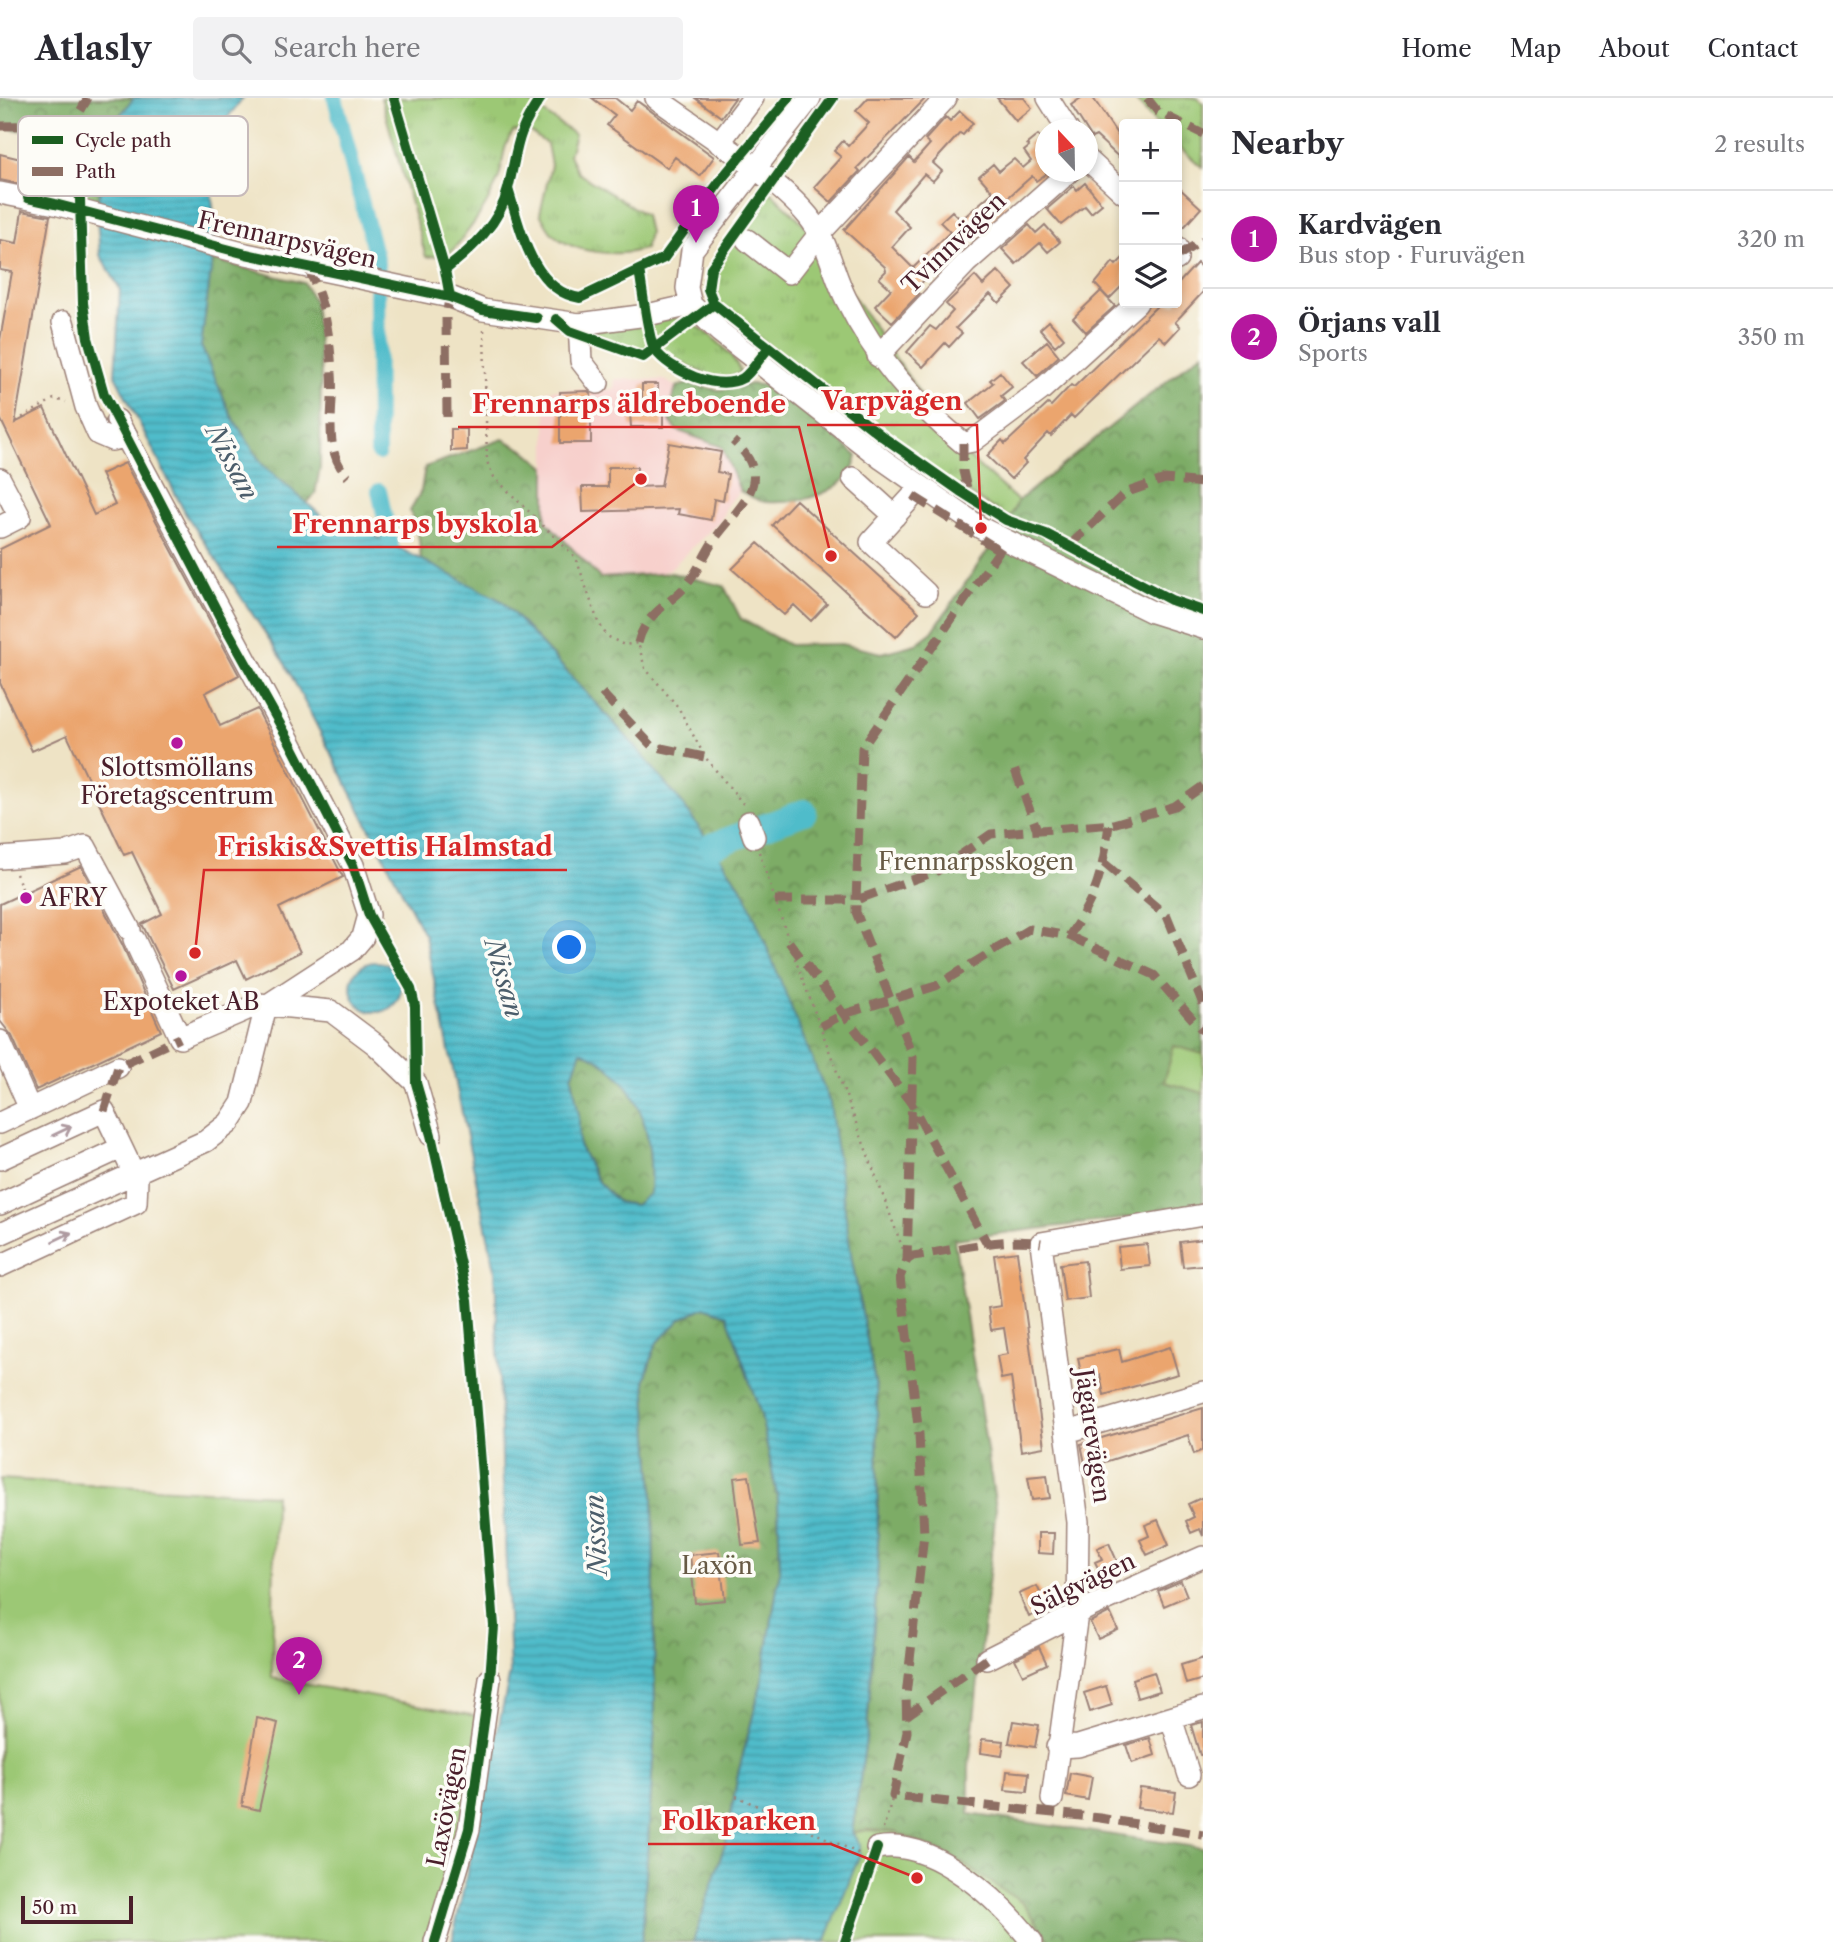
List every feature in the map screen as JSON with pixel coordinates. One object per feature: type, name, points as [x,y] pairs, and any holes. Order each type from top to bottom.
[{"type":"street","points":[[656,98],[791,198],[820,233],[844,295],[878,356],[918,404],[963,443],[973,441],[1041,390],[1131,308]]},
{"type":"street","points":[[719,143],[753,98]]},
{"type":"street","points":[[810,98],[692,250],[687,288],[691,305],[720,332],[920,488],[1006,541],[1152,612],[1203,628]]},
{"type":"street","points":[[747,240],[789,272],[820,233],[946,98]]},
{"type":"street","points":[[1048,98],[1061,119]]},
{"type":"street","points":[[1098,169],[1119,188]]},
{"type":"street","name":"Tvinnvägen","points":[[878,356],[966,263],[1058,182]]},
{"type":"street","name":"Frennarpsvägen","points":[[0,193],[54,204],[246,254],[450,297],[483,310],[579,324],[647,315],[691,305]]},
{"type":"street","points":[[0,1234],[206,1141],[229,1123],[242,1102],[266,1006],[352,950],[363,937],[369,915],[353,865],[303,766],[122,428],[111,440],[98,434],[86,407],[63,322]]},
{"type":"street","points":[[579,324],[581,361],[598,383]]},
{"type":"street","points":[[853,478],[895,516]]},
{"type":"street","points":[[0,479],[20,517],[0,527]]},
{"type":"street","points":[[920,488],[870,542],[926,593]]},
{"type":"street","points":[[0,858],[65,853],[85,846],[132,935],[180,1038],[258,1004],[331,1012],[375,1044],[416,1083],[431,1135]]},
{"type":"street","points":[[0,1041],[30,1109]]},
{"type":"street","points":[[0,1123],[118,1067]]},
{"type":"street","points":[[0,1159],[104,1111],[134,1173],[139,1191],[136,1203],[0,1266]]},
{"type":"street","points":[[0,1204],[121,1148]]},
{"type":"street","name":"Jägarevägen","points":[[1052,1800],[1057,1747],[1077,1614],[1079,1522],[1041,1242],[1203,1215]]},
{"type":"street","points":[[1067,1432],[1203,1392]]},
{"type":"street","name":"Sälgvägen","points":[[987,1659],[1077,1614],[1203,1557]]},
{"type":"street","name":"Laxövägen","points":[[435,1942],[469,1829],[490,1679]]},
{"type":"street","points":[[1057,1747],[1078,1746],[1203,1708]]},
{"type":"street","points":[[1171,1718],[1189,1774]]},
{"type":"street","points":[[868,1851],[895,1844],[908,1846],[941,1861],[983,1892],[1032,1942]]},
{"type":"path","points":[[483,310],[489,469],[576,558],[598,622],[607,636],[624,645],[638,643],[645,668],[678,707],[705,757],[744,806],[794,956],[907,1260]]},
{"type":"path","points":[[16,421],[54,399],[74,404]]},
{"type":"path","points":[[18,878],[24,893]]},
{"type":"path","points":[[736,1796],[868,1851]]},
{"type":"shaded area","points":[[615,379],[665,380],[676,387],[668,418],[676,430],[723,447],[740,491],[727,505],[721,520],[670,569],[651,577],[600,578],[546,521],[546,390],[614,389]]},
{"type":"green space","points":[[0,98],[134,98],[120,116],[18,116],[18,130],[0,126]]},
{"type":"green space","points":[[381,98],[524,98],[575,135],[569,155],[578,173],[645,215],[649,233],[645,249],[622,253],[596,252],[572,245],[552,233],[540,214],[551,165],[547,144],[530,132],[514,131],[505,148],[495,187],[477,218],[449,255],[426,257]]},
{"type":"green space","points":[[1134,98],[1197,98],[1203,103],[1203,168],[1182,149],[1182,119],[1152,119]]},
{"type":"green space","points":[[770,191],[803,223],[956,446],[1018,501],[1010,518],[932,470],[857,417],[715,301],[711,285],[715,268]]},
{"type":"green space","points":[[48,196],[99,196],[96,208]]},
{"type":"green space","points":[[212,260],[304,283],[314,301],[321,372],[320,468],[315,494],[307,503],[262,465],[231,415],[201,346]]},
{"type":"green space","points":[[674,318],[693,324],[713,338],[730,355],[741,372],[731,376],[711,376],[661,352],[636,350],[594,335],[593,330]]},
{"type":"green space","name":"Frennarpsskogen","points":[[1203,352],[1203,1209],[954,1239],[996,1508],[969,1767],[969,1814],[1203,1848],[1203,1942],[1050,1942],[1024,1904],[868,1830],[852,1833],[867,1733],[878,1563],[877,1393],[852,1260],[745,893],[681,802],[634,745],[502,601],[421,561],[419,539],[410,511],[421,491],[425,467],[503,439],[526,451],[546,468],[546,521],[600,578],[672,573],[724,586],[741,619],[789,645],[841,644],[882,653],[916,644],[932,632],[1010,518],[1018,501]]},
{"type":"green space","points":[[687,384],[719,390],[751,384],[770,386],[802,408],[857,456],[852,469],[844,480],[821,494],[778,502],[752,498],[740,491],[722,447],[676,430],[668,418],[676,387]]},
{"type":"green space","points":[[1174,1046],[1203,1054],[1203,1093],[1164,1082]]},
{"type":"green space","points":[[581,1051],[602,1062],[618,1075],[640,1109],[649,1150],[650,1194],[635,1205],[618,1202],[598,1182],[579,1145],[579,1115],[572,1077]]},
{"type":"green space","name":"Laxön","points":[[704,1307],[727,1315],[761,1415],[778,1500],[780,1570],[762,1681],[738,1774],[727,1838],[693,1942],[642,1942],[655,1726],[653,1491],[645,1379],[656,1344],[682,1318]]},
{"type":"green space","points":[[0,1479],[275,1495],[272,1678],[477,1716],[471,1801],[432,1942],[0,1942]]},
{"type":"green space","points":[[868,1830],[896,1832],[951,1856],[1024,1904],[1050,1942],[825,1942],[860,1845],[852,1833]]},
{"type":"water","points":[[134,98],[243,98],[229,116],[120,116]]},
{"type":"water","name":"Nissan","points":[[99,196],[212,196],[216,232],[201,346],[231,415],[262,464],[324,518],[350,534],[366,531],[502,601],[634,745],[681,802],[745,893],[830,1103],[852,1260],[877,1393],[878,1563],[867,1733],[852,1832],[860,1845],[860,1854],[825,1942],[693,1942],[727,1838],[738,1774],[762,1681],[780,1570],[778,1500],[761,1415],[727,1315],[704,1307],[682,1318],[656,1344],[645,1379],[653,1491],[655,1726],[642,1942],[452,1942],[510,1673],[495,1270],[425,936],[283,660],[185,513],[115,375],[120,289],[100,255],[96,208]],"holes":[[[581,1051],[602,1062],[618,1075],[640,1109],[649,1149],[650,1193],[635,1205],[618,1202],[598,1182],[579,1145],[579,1115],[572,1077]]]},
{"type":"water","points":[[376,962],[394,969],[401,987],[394,1005],[376,1012],[358,1005],[351,987],[358,969]]},
{"type":"building","points":[[592,98],[615,98],[630,110],[637,101],[714,157],[700,176],[675,157],[667,168],[607,125],[615,115]]},
{"type":"building","points":[[695,98],[735,98],[721,117]]},
{"type":"building","points":[[868,98],[926,98],[857,168],[860,171],[831,202],[814,187],[841,157],[834,151],[843,141],[848,146],[869,123],[856,111]]},
{"type":"building","points":[[997,98],[1024,98],[1032,108],[1016,121]]},
{"type":"building","points":[[1081,98],[1093,98],[1119,137],[1119,157],[1098,138],[1098,119],[1080,119],[1071,105]]},
{"type":"building","points":[[960,111],[973,123],[963,135],[960,133],[933,163],[942,171],[933,181],[924,174],[893,210],[910,227],[892,247],[913,268],[950,232],[940,222],[952,211],[961,220],[993,192],[979,176],[993,164],[999,171],[1014,159],[1023,168],[1031,161],[1024,151],[1035,137],[1035,180],[1032,176],[1004,201],[1008,206],[988,224],[984,220],[939,270],[936,267],[915,290],[919,294],[892,322],[875,306],[891,289],[879,278],[886,271],[885,267],[844,230],[909,157],[914,162],[930,144],[925,140],[946,117],[950,121]]},
{"type":"building","points":[[0,154],[18,158],[18,184],[0,180]]},
{"type":"building","points":[[1085,183],[1102,204],[1091,213],[1085,206],[1061,225],[1047,209],[1074,186],[1077,190]]},
{"type":"building","points":[[1182,191],[1201,208],[1184,227],[1182,225]]},
{"type":"building","name":"Slottsmöllans Företagscentrum","points":[[22,211],[50,216],[15,423],[44,408],[94,515],[115,505],[101,474],[125,463],[239,675],[205,693],[220,726],[257,709],[343,877],[279,908],[300,952],[246,979],[237,960],[174,989],[142,924],[162,914],[132,852],[124,855],[67,735],[32,751],[0,683],[0,549],[51,524],[0,418],[0,340],[12,272],[0,270],[0,240],[17,243]]},
{"type":"building","points":[[1029,225],[1036,233],[1045,225],[1060,242],[1048,252],[1040,243],[1016,264],[1002,249]]},
{"type":"building","points":[[1113,262],[1116,265],[1119,262],[1119,289],[1109,299],[1095,284]]},
{"type":"building","points":[[1197,263],[1203,269],[1203,292],[1175,322],[1180,327],[1166,342],[1159,336],[1074,418],[1071,415],[1051,436],[1048,433],[1023,460],[1026,463],[1011,479],[987,456],[1002,440],[1005,444],[1048,404],[1051,406],[1071,385],[1074,387],[1155,308],[1182,308],[1182,280]]},
{"type":"building","points":[[998,271],[1014,288],[999,303],[990,294],[956,328],[962,333],[949,347],[945,343],[923,367],[907,352],[930,326],[936,330],[953,311],[946,304],[975,276],[983,285]]},
{"type":"building","points":[[1101,291],[1115,306],[1086,332],[1073,318]]},
{"type":"building","points":[[1049,321],[1064,338],[1055,346],[1040,329]]},
{"type":"building","points":[[1047,341],[1059,356],[1037,376],[1023,361]]},
{"type":"building","points":[[1000,372],[1012,387],[1001,396],[1005,401],[980,419],[968,403],[993,383],[990,380]]},
{"type":"building","points":[[642,384],[658,384],[658,411],[663,411],[663,427],[631,427],[630,412],[642,412]]},
{"type":"building","points":[[588,391],[591,394],[591,443],[560,443],[560,392]]},
{"type":"building","points":[[451,429],[467,429],[467,450],[451,451]]},
{"type":"building","points":[[669,443],[721,452],[717,472],[728,474],[723,501],[714,499],[711,520],[678,514],[679,509],[583,512],[582,487],[608,487],[608,467],[637,467],[637,487],[661,486]]},
{"type":"building","points":[[796,500],[919,612],[896,637],[772,525]]},
{"type":"building","points":[[758,543],[827,604],[811,621],[794,605],[784,615],[732,569]]},
{"type":"building","points":[[81,866],[122,944],[161,1031],[36,1090],[12,1036],[0,1021],[0,904]]},
{"type":"building","points":[[1203,1239],[1203,1265],[1183,1267],[1180,1242]]},
{"type":"building","points":[[1147,1244],[1150,1266],[1120,1269],[1118,1247]]},
{"type":"building","points":[[1017,1252],[1044,1447],[1021,1451],[1011,1377],[1001,1379],[997,1356],[1008,1354],[1004,1328],[991,1330],[988,1308],[1001,1306],[994,1255]]},
{"type":"building","points":[[1085,1261],[1089,1298],[1065,1301],[1060,1264]]},
{"type":"building","points":[[1170,1347],[1178,1374],[1104,1395],[1100,1375],[1082,1379],[1078,1358],[1119,1349],[1122,1362]]},
{"type":"building","points":[[1203,1408],[1203,1450],[1194,1454],[1188,1435],[1086,1468],[1081,1444]]},
{"type":"building","points":[[1047,1475],[1050,1498],[1032,1500],[1028,1477]]},
{"type":"building","points":[[749,1476],[760,1543],[742,1545],[734,1478]]},
{"type":"building","points":[[1203,1497],[1203,1536],[1200,1529],[1191,1533],[1186,1521],[1194,1517],[1188,1504]]},
{"type":"building","points":[[1158,1520],[1169,1545],[1147,1555],[1140,1540],[1149,1536],[1145,1525]]},
{"type":"building","points":[[1038,1533],[1054,1533],[1053,1554],[1038,1553]]},
{"type":"building","points":[[1109,1543],[1120,1568],[1102,1576],[1095,1562],[1102,1559],[1097,1548]]},
{"type":"building","points":[[719,1552],[725,1600],[695,1603],[690,1555]]},
{"type":"building","points":[[1181,1581],[1187,1596],[1164,1606],[1158,1591]]},
{"type":"building","points":[[1037,1586],[1044,1601],[1039,1603],[1042,1611],[1029,1617],[1019,1594]]},
{"type":"building","points":[[1110,1612],[1118,1630],[1098,1639],[1090,1622]]},
{"type":"building","points":[[1039,1647],[1047,1664],[1023,1675],[1015,1659]]},
{"type":"building","points":[[1203,1658],[1203,1679],[1186,1684],[1181,1665]]},
{"type":"building","points":[[1154,1672],[1160,1691],[1137,1698],[1132,1679]]},
{"type":"building","points":[[1106,1686],[1112,1705],[1090,1712],[1084,1693]]},
{"type":"building","points":[[257,1718],[278,1723],[259,1810],[242,1806]]},
{"type":"building","points":[[1013,1721],[1039,1725],[1035,1747],[1009,1743]]},
{"type":"building","points":[[1203,1722],[1203,1755],[1200,1755],[1191,1725]]},
{"type":"building","points":[[1150,1738],[1155,1755],[1132,1763],[1126,1745]]},
{"type":"building","points":[[982,1739],[1004,1741],[1002,1756],[981,1753]]},
{"type":"building","points":[[1007,1771],[1029,1773],[1027,1792],[1005,1790]]},
{"type":"building","points":[[1070,1773],[1092,1777],[1088,1800],[1066,1796]]},
{"type":"building","points":[[1140,1788],[1176,1792],[1173,1812],[1137,1808]]},
{"type":"waterway","points":[[335,98],[377,262],[378,453]]},
{"type":"waterway","points":[[379,491],[391,545]]},
{"type":"waterway","points":[[712,846],[804,812]]},
{"type":"marked path","points":[[77,116],[88,98]]},
{"type":"marked path","points":[[1147,98],[1158,112],[1203,134]]},
{"type":"marked path","points":[[0,126],[18,126]]},
{"type":"marked path","points":[[1182,253],[1203,240]]},
{"type":"marked path","points":[[307,267],[322,305],[328,332],[332,373],[332,441],[340,466],[348,477]]},
{"type":"marked path","points":[[447,417],[446,317],[450,293]]},
{"type":"marked path","points":[[638,643],[651,618],[690,581],[713,542],[750,490],[752,467],[746,455],[733,441]]},
{"type":"marked path","points":[[963,443],[963,471],[969,497]]},
{"type":"marked path","points":[[1070,545],[1125,493],[1165,479],[1203,483]]},
{"type":"marked path","points":[[913,496],[999,550]]},
{"type":"marked path","points":[[775,900],[856,900],[862,748],[1006,541]]},
{"type":"marked path","points":[[602,693],[652,746],[705,757]]},
{"type":"marked path","points":[[1015,770],[1036,827]]},
{"type":"marked path","points":[[1203,786],[1175,806],[1113,824],[991,834],[937,871],[856,900],[856,912],[913,1057],[907,1260],[900,1277],[919,1434],[924,1534],[906,1696],[907,1732],[893,1796],[1100,1818],[1203,1835]]},
{"type":"marked path","points":[[821,1026],[844,1014],[936,986],[1029,929],[1069,936],[1097,884],[1109,825]]},
{"type":"marked path","points":[[1104,863],[1167,916],[1203,1004]]},
{"type":"marked path","points":[[1069,936],[1154,975],[1203,1031]]},
{"type":"marked path","points":[[789,942],[911,1103],[988,1245]]},
{"type":"marked path","points":[[104,1111],[118,1067],[180,1038]]},
{"type":"marked path","points":[[907,1260],[913,1256],[995,1243],[1041,1243]]},
{"type":"marked path","points":[[906,1716],[987,1659]]},
{"type":"cycle path","points":[[394,98],[445,270],[450,297]]},
{"type":"cycle path","points":[[445,270],[475,244],[499,213],[508,189],[522,132],[541,98]]},
{"type":"cycle path","points":[[508,189],[523,238],[539,270],[550,283],[564,293],[580,298],[664,258],[723,177],[789,98]]},
{"type":"cycle path","points":[[833,98],[711,268],[708,289],[714,304],[883,437],[1006,520],[1046,534],[1171,600],[1203,611]]},
{"type":"cycle path","points":[[28,196],[80,211]]},
{"type":"cycle path","points":[[79,196],[80,211]]},
{"type":"cycle path","points":[[80,211],[83,303],[88,338],[104,394],[353,865],[369,915],[411,989],[415,1006],[416,1083],[431,1135],[468,1300],[494,1626],[490,1679],[469,1829],[435,1942]]},
{"type":"cycle path","points":[[80,211],[246,254],[450,297],[483,310],[537,318]]},
{"type":"cycle path","points":[[639,270],[652,344],[662,358],[683,372],[708,381],[733,382],[743,378],[768,349]]},
{"type":"cycle path","points":[[556,319],[570,331],[643,357],[714,304]]},
{"type":"cycle path","points":[[845,1942],[877,1848]]},
{"type":"place","name":"Kardvägen","points":[[696,243]]},
{"type":"place","name":"Frennarps byskola","points":[[641,479]]},
{"type":"place","name":"Varpvägen","points":[[981,528]]},
{"type":"place","name":"Frennarps äldreboende","points":[[831,556]]},
{"type":"place","name":"Slottsmöllans Företagscentrum","points":[[177,743]]},
{"type":"place","name":"AFRY","points":[[26,898]]},
{"type":"place","name":"Friskis&Svettis Halmstad","points":[[195,953]]},
{"type":"place","name":"Expoteket AB","points":[[181,976]]},
{"type":"place","name":"Örjans vall","points":[[299,1695]]},
{"type":"place","name":"Folkparken","points":[[917,1878]]}]
